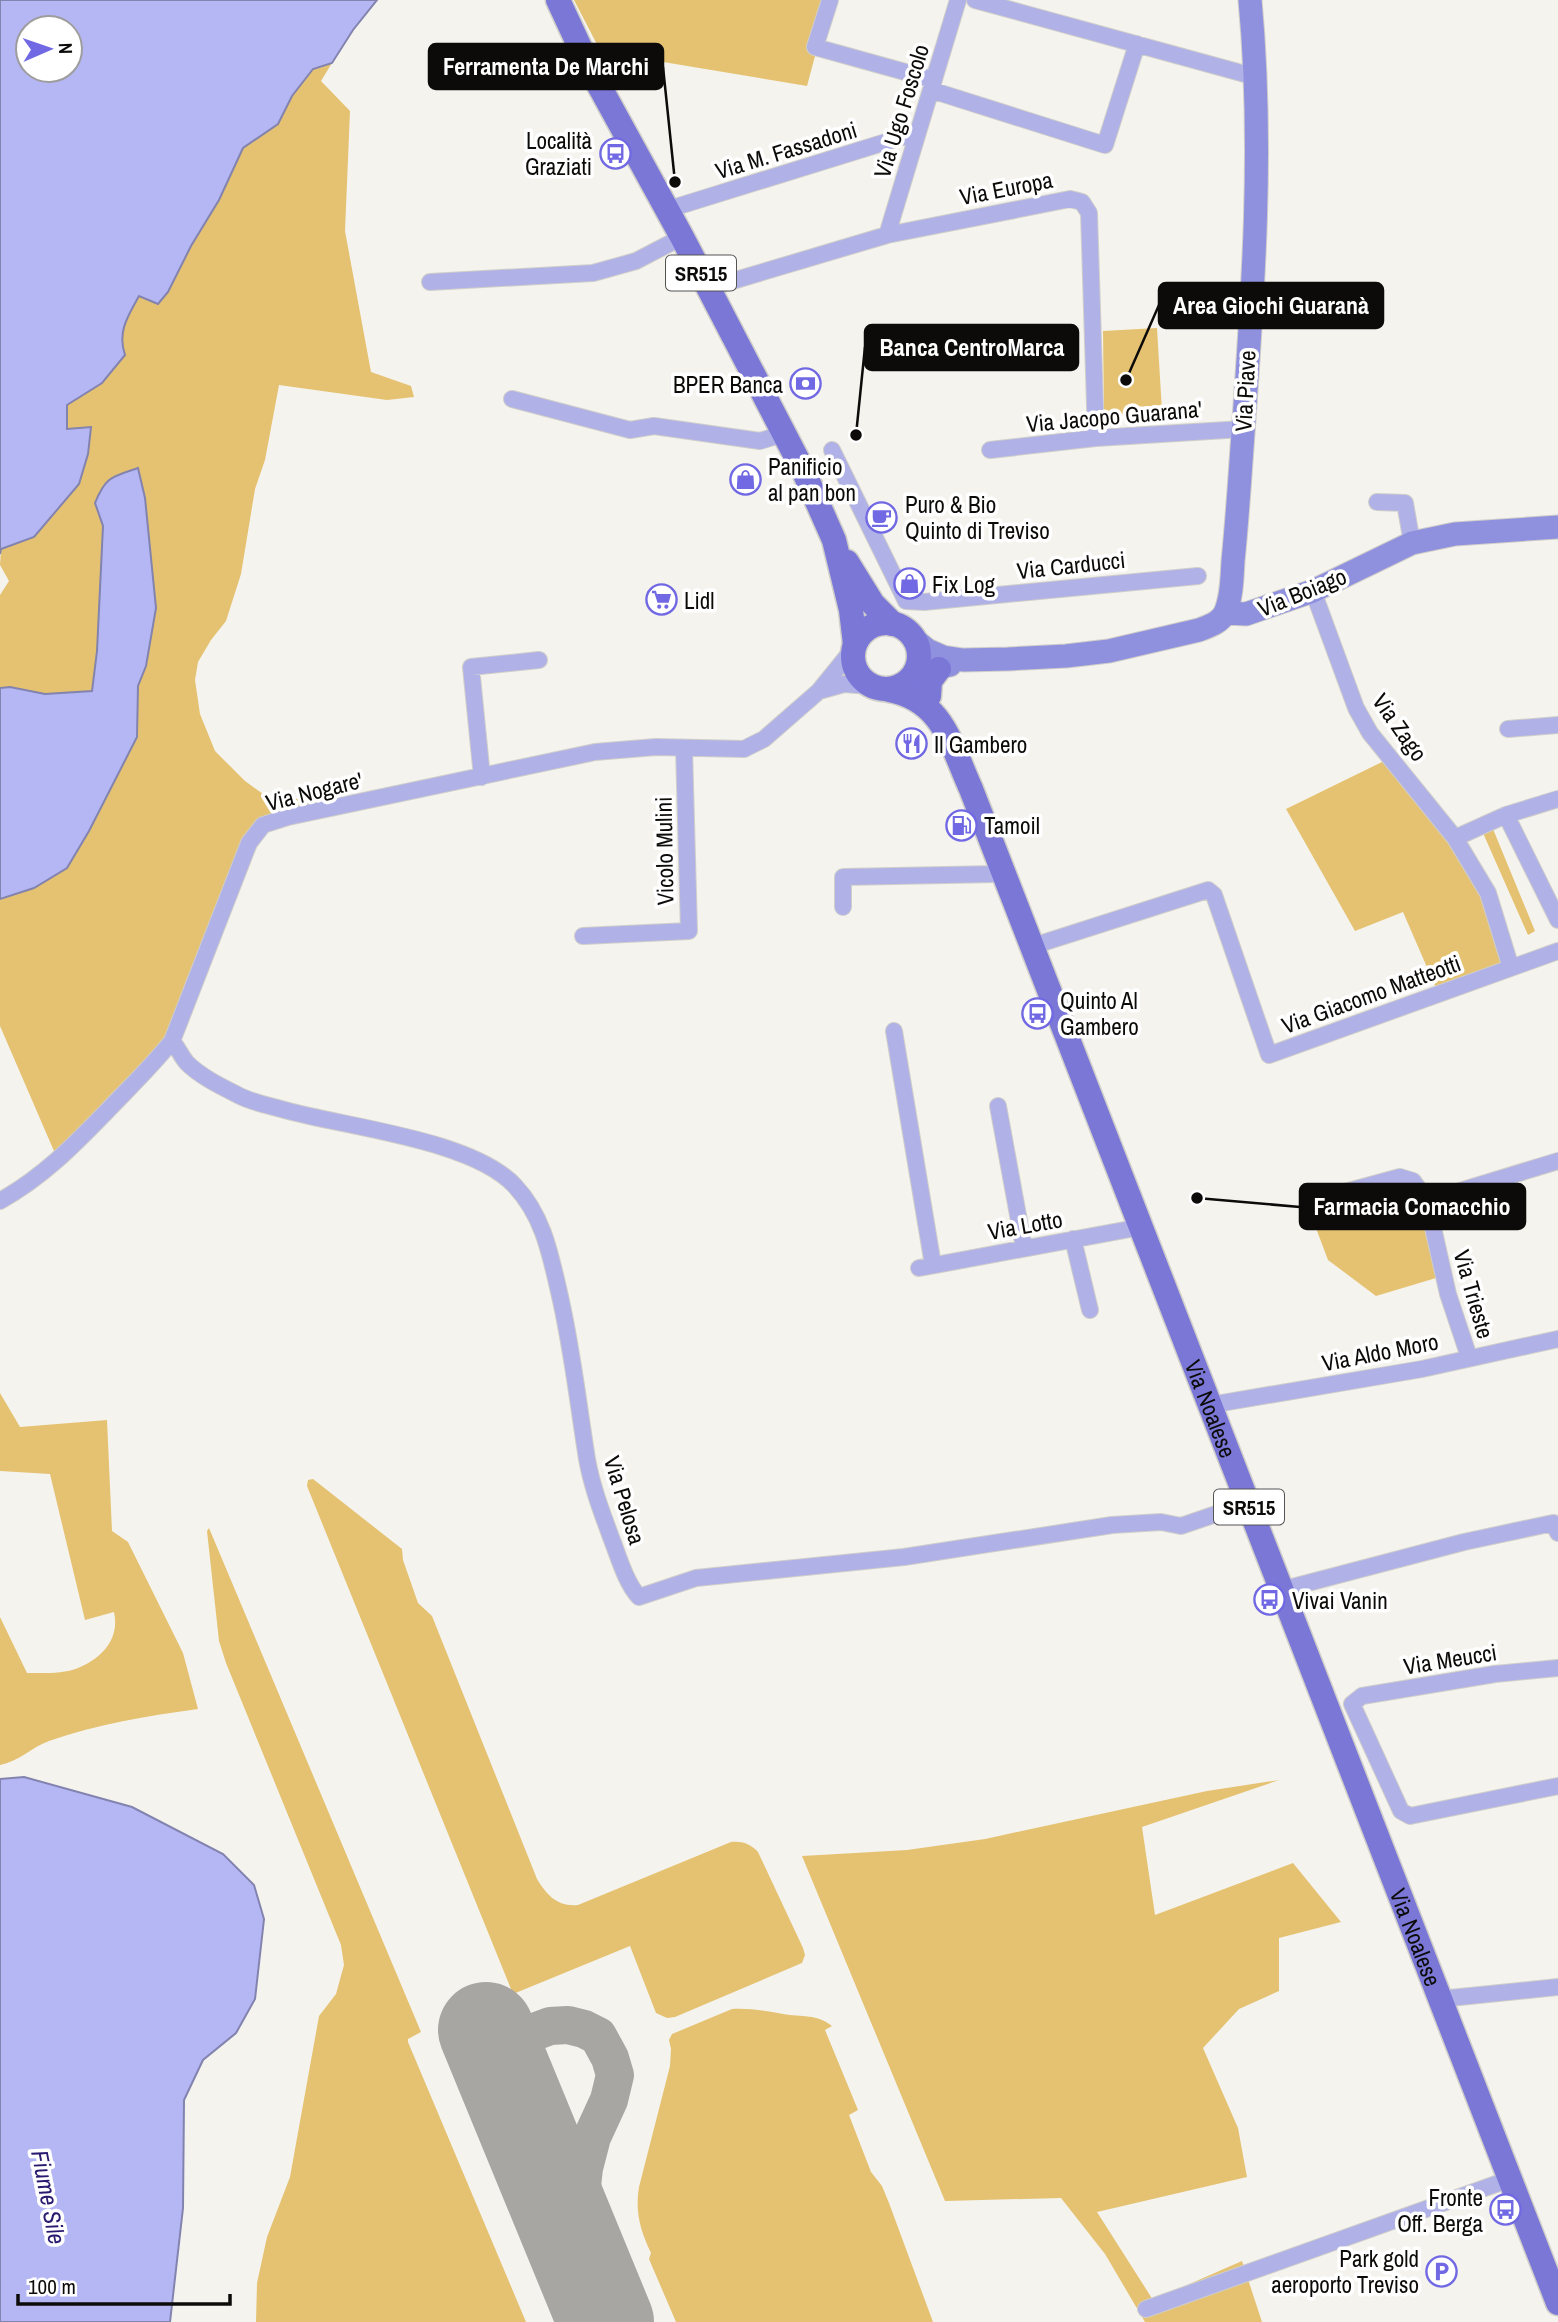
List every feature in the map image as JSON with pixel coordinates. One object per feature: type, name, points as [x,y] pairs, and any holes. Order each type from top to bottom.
[{"type":"main road","name":"Via Piave","points":[[1225,613],[1232,579],[1243,429],[1257,173],[1256,77],[1250,0]]},
{"type":"main road","name":"SR515","points":[[550,1],[561,25],[579,47],[786,433],[834,540],[873,604],[893,624]]},
{"type":"main road","name":"Via Boiago","points":[[916,641],[927,650],[943,657],[963,660],[1066,656],[1109,651],[1199,630],[1213,625],[1225,613],[1245,614],[1312,591],[1412,543],[1455,534],[1558,527]]},
{"type":"main road","points":[[834,540],[851,610],[853,658],[858,674],[880,688],[901,686],[923,672]]},
{"type":"main road","points":[[854,646],[859,637],[878,624],[902,627],[916,641],[923,672],[930,681],[932,704]]},
{"type":"main road","name":"Via Boiago","points":[[923,672],[963,660]]},
{"type":"main road","name":"Via Noalese","points":[[880,688],[911,695],[924,703],[932,704],[971,789],[1558,2303]]},
{"type":"street","points":[[830,0],[815,47],[1105,145],[1137,44]]},
{"type":"street","name":"Via Ugo Foscolo","points":[[887,235],[958,0]]},
{"type":"street","points":[[975,0],[1256,77]]},
{"type":"street","name":"Via M. Fassadoni","points":[[668,213],[679,206],[918,132]]},
{"type":"street","name":"Via Europa","points":[[709,288],[887,235],[1070,199],[1082,202],[1089,213],[1096,438]]},
{"type":"street","points":[[430,282],[593,273],[636,261],[682,237]]},
{"type":"street","points":[[512,399],[630,430],[654,426],[760,441],[786,433]]},
{"type":"street","name":"Via Jacopo Guarana'","points":[[990,450],[1096,438],[1243,429]]},
{"type":"street","name":"Via Carducci","points":[[832,450],[906,601],[924,602],[1198,576]]},
{"type":"street","points":[[1377,502],[1405,503],[1412,543]]},
{"type":"street","name":"Via Zago","points":[[1312,591],[1356,708],[1366,725],[1455,838],[1488,893],[1511,968]]},
{"type":"street","name":"Via Nogare'","points":[[0,1201],[39,1177],[64,1155],[155,1063],[172,1041],[249,843],[263,825],[288,817],[595,752],[656,747],[732,750],[754,745],[820,691],[854,646]]},
{"type":"street","points":[[482,777],[471,667],[539,660]]},
{"type":"street","points":[[820,691],[844,684],[880,688]]},
{"type":"street","points":[[1508,729],[1558,725]]},
{"type":"street","name":"Vicolo Mulini","points":[[583,936],[689,931],[684,748]]},
{"type":"street","points":[[1455,838],[1506,814],[1558,799]]},
{"type":"street","points":[[1506,814],[1558,920]]},
{"type":"street","points":[[843,907],[843,877],[996,874],[1004,870]]},
{"type":"street","name":"Via Giacomo Matteotti","points":[[1033,946],[1208,890],[1214,895],[1269,1055],[1511,968]]},
{"type":"street","points":[[1511,968],[1558,951]]},
{"type":"street","name":"Via Lotto","points":[[894,1031],[926,1266],[1141,1227]]},
{"type":"street","name":"Via Pelosa","points":[[172,1041],[187,1062],[238,1096],[301,1115],[458,1152],[493,1168],[514,1184],[529,1204],[547,1238],[568,1328],[596,1497],[625,1572],[639,1597],[696,1578],[904,1558],[1112,1525],[1161,1522],[1181,1526],[1248,1503]]},
{"type":"street","points":[[998,1106],[1024,1248]]},
{"type":"street","points":[[1312,1201],[1400,1177],[1413,1181],[1427,1201],[1558,1161]]},
{"type":"street","name":"Via Trieste","points":[[1427,1201],[1448,1294],[1469,1357]]},
{"type":"street","points":[[1073,1239],[1090,1310]]},
{"type":"street","name":"Via Aldo Moro","points":[[1210,1405],[1422,1369],[1558,1339]]},
{"type":"street","points":[[1281,1590],[1464,1542],[1553,1523],[1558,1533]]},
{"type":"street","name":"Via Meucci","points":[[1327,1710],[1352,1704],[1362,1696],[1495,1674],[1558,1668]]},
{"type":"street","points":[[1352,1704],[1405,1815],[1558,1786]]},
{"type":"street","points":[[1440,1999],[1558,1987]]},
{"type":"street","points":[[1146,2309],[1510,2179]]},
{"type":"shaded area","points":[[574,0],[830,0],[807,86],[615,54],[604,58]]},
{"type":"shaded area","points":[[332,63],[321,81],[350,111],[345,231],[371,372],[411,386],[414,397],[387,400],[279,385],[265,460],[255,489],[241,574],[226,621],[198,662],[195,680],[200,714],[215,751],[245,781],[270,799],[290,800],[342,792],[267,823],[178,1031],[57,1158],[0,1026],[0,899],[34,888],[67,868],[89,831],[137,737],[138,685],[146,666],[156,608],[95,503],[103,526],[97,651],[92,691],[45,694],[10,687],[0,688],[0,595],[9,581],[0,565],[1,549],[34,537],[79,484],[88,454],[91,427],[66,429],[67,405],[102,383],[121,344],[124,323],[139,296],[168,292],[191,246],[219,200],[243,148],[278,124],[292,96],[313,69]]},
{"type":"shaded area","points":[[1157,328],[1162,411],[1107,416],[1104,414],[1103,331]]},
{"type":"shaded area","points":[[1384,761],[1443,834],[1478,890],[1505,964],[1436,988],[1403,912],[1355,931],[1286,809]]},
{"type":"shaded area","points":[[1493,829],[1535,931],[1528,935],[1483,833]]},
{"type":"shaded area","points":[[1414,1183],[1436,1278],[1376,1296],[1328,1260],[1311,1215]]},
{"type":"shaded area","points":[[0,1393],[20,1427],[107,1420],[112,1531],[128,1542],[183,1653],[198,1709],[86,1730],[49,1741],[13,1761],[0,1765],[0,1617],[27,1673],[53,1673],[87,1664],[102,1653],[112,1639],[115,1622],[114,1612],[85,1620],[50,1474],[0,1471]]},
{"type":"shaded area","points":[[313,1479],[402,1549],[403,1560],[418,1603],[432,1616],[537,1879],[549,1895],[558,1902],[578,1905],[731,1842],[743,1843],[758,1852],[803,1948],[805,1955],[802,1963],[667,2018],[656,2013],[630,1946],[513,1994],[307,1486],[308,1480]]},
{"type":"shaded area","points":[[209,1528],[421,2032],[408,2039],[408,2042],[526,2322],[256,2322],[257,2283],[267,2237],[290,2177],[319,2016],[336,1994],[344,1965],[341,1945],[219,1641],[207,1531]]},
{"type":"shaded area","points":[[1279,1780],[1142,1827],[1155,1915],[1293,1863],[1341,1922],[1279,1938],[1279,1991],[1239,2009],[1203,2048],[1238,2128],[1247,2177],[1097,2212],[1153,2300],[1242,2261],[1262,2322],[1145,2322],[1105,2254],[1061,2198],[945,2201],[802,1856],[907,1850],[985,1839],[1207,1791]]},
{"type":"shaded area","points":[[732,2009],[752,2009],[821,2019],[832,2026],[825,2030],[858,2110],[849,2115],[871,2172],[882,2186],[889,2203],[933,2322],[676,2322],[649,2259],[651,2253],[638,2213],[639,2187],[670,2066],[669,2040],[672,2034]]},
{"type":"water","points":[[0,0],[377,0],[332,63],[313,69],[292,96],[278,124],[243,148],[219,200],[191,246],[168,292],[158,304],[139,296],[123,331],[125,355],[102,383],[67,405],[67,429],[91,427],[88,454],[79,484],[34,537],[1,549],[0,554]]},
{"type":"water","points":[[138,468],[145,498],[156,608],[146,666],[138,686],[137,737],[67,868],[34,888],[0,899],[0,688],[10,687],[45,694],[92,691],[97,651],[103,526],[95,503],[107,482]]},
{"type":"water","name":"Fiume Sile","points":[[24,1777],[132,1807],[223,1854],[254,1885],[264,1919],[255,1999],[236,2033],[203,2060],[184,2100],[183,2208],[170,2322],[0,2322],[0,1779]]},
{"type":"taxiway","points":[[511,2092],[509,2069],[526,2035],[550,2026],[568,2025],[598,2036],[610,2058],[615,2075],[609,2100],[592,2137],[584,2168],[579,2212],[588,2280]]},
{"type":"runway","points":[[486,2030],[606,2322]]},
{"type":"place","name":"Località Graziati","points":[[615,153]]},
{"type":"place","name":"Ferramenta De Marchi","points":[[675,182]]},
{"type":"place","name":"Area Giochi Guaranà","points":[[1126,380]]},
{"type":"place","name":"BPER Banca","points":[[806,384]]},
{"type":"place","name":"Banca CentroMarca","points":[[856,435]]},
{"type":"place","name":"Panificio al pan bon","points":[[745,479]]},
{"type":"place","name":"Puro & Bio Quinto di Treviso","points":[[882,517]]},
{"type":"place","name":"Fix Log","points":[[909,584]]},
{"type":"place","name":"Lidl","points":[[661,600]]},
{"type":"place","name":"Il Gambero","points":[[911,744]]},
{"type":"place","name":"Tamoil","points":[[961,825]]},
{"type":"place","name":"Quinto Al Gambero","points":[[1037,1013]]},
{"type":"place","name":"Farmacia Comacchio","points":[[1197,1198]]},
{"type":"place","name":"Vivai Vanin","points":[[1269,1600]]},
{"type":"place","name":"Fronte Off. Berga","points":[[1506,2210]]},
{"type":"place","name":"Park gold aeroporto Treviso","points":[[1442,2271]]}]
